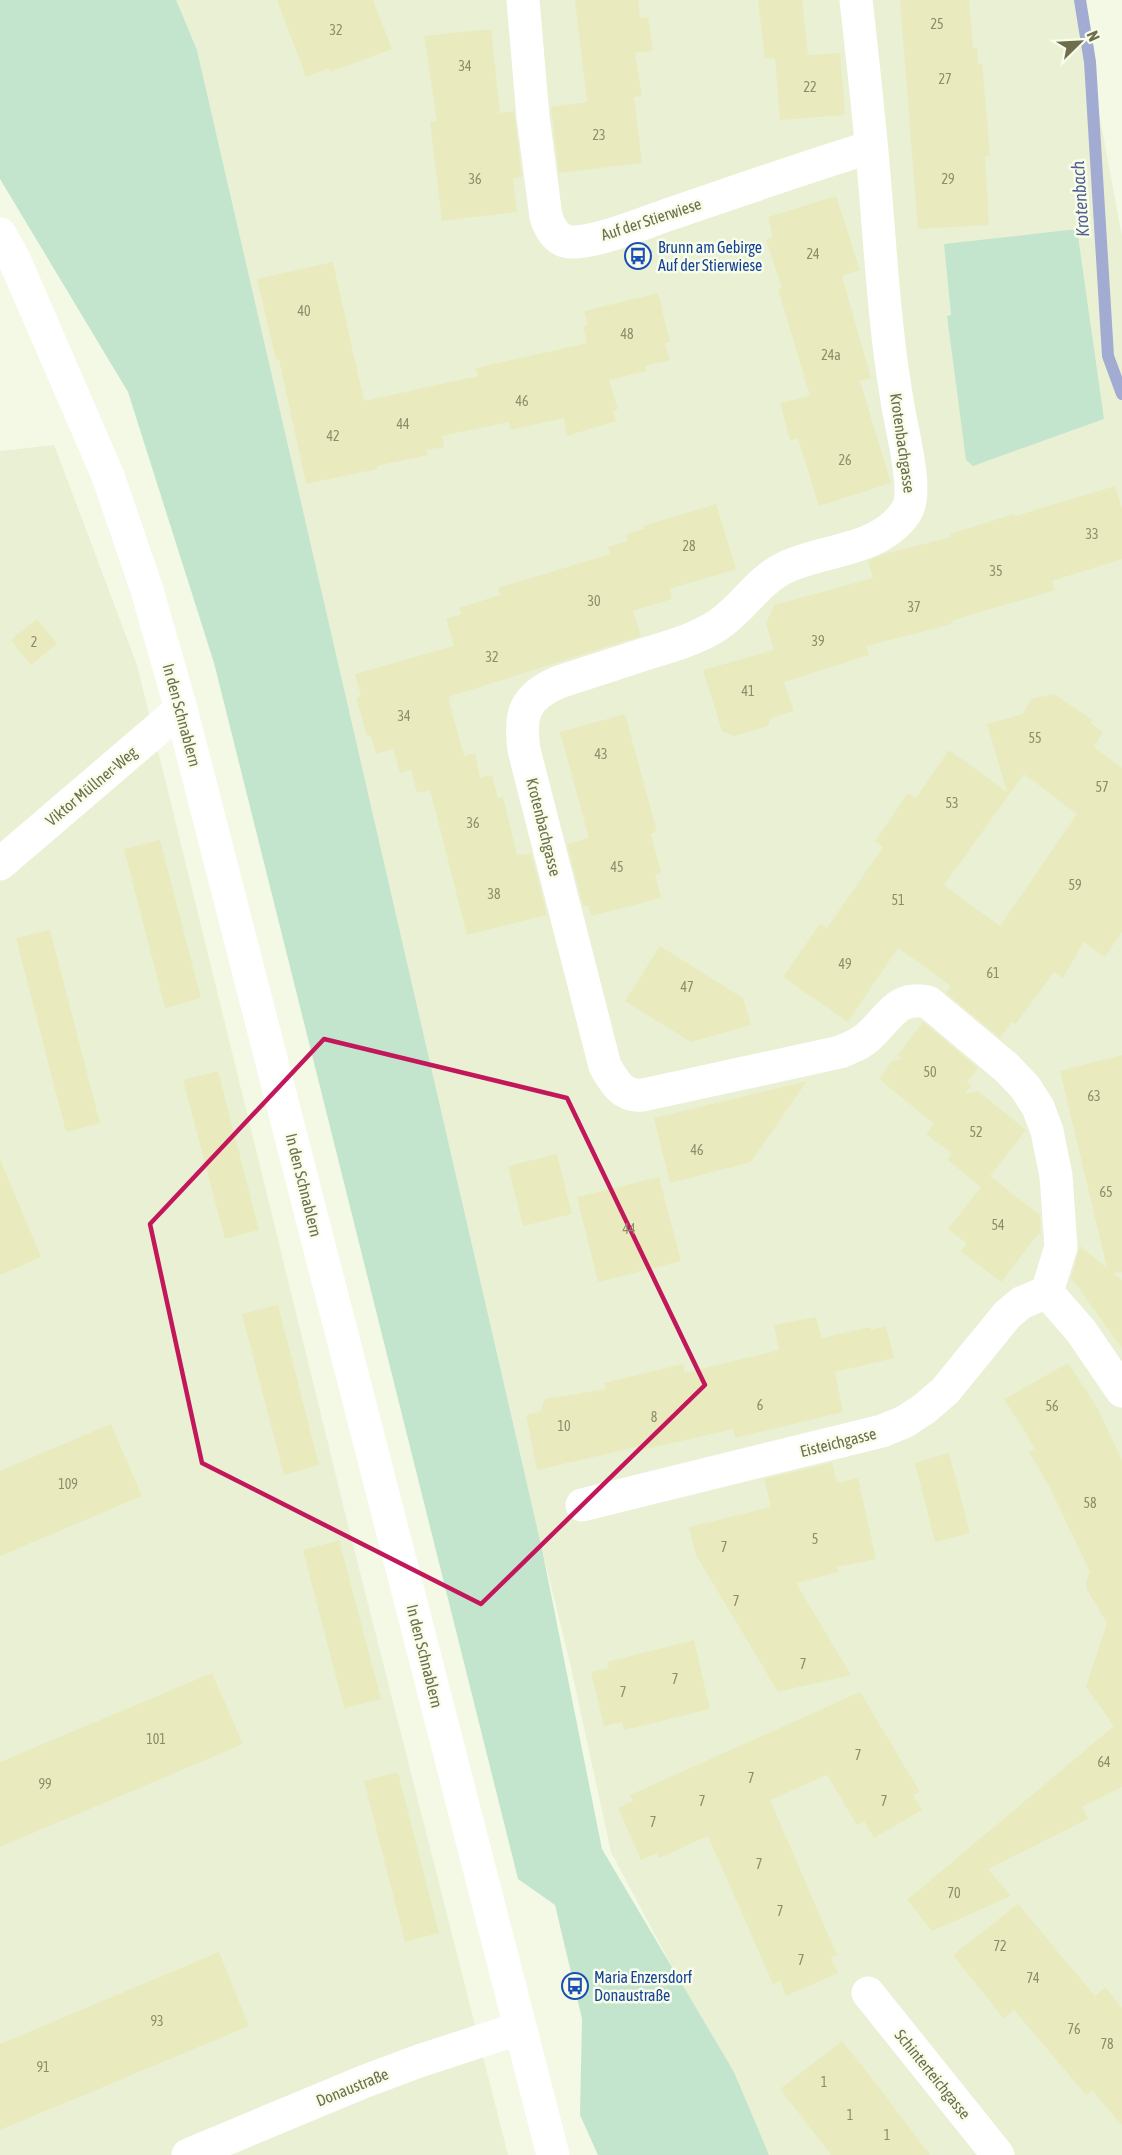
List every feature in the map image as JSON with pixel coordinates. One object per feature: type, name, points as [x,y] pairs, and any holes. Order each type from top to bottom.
[{"type":"street","name":"Auf der Stierwiese","points":[[523,0],[533,117],[546,217],[550,229],[558,238],[568,242],[604,236],[871,147]]},
{"type":"street","name":"Krotenbachgasse","points":[[856,0],[886,325],[910,472],[910,504],[906,512],[886,533],[864,543],[780,570],[719,624],[695,637],[543,689],[531,699],[523,715],[524,750],[605,1066],[615,1084],[626,1093],[635,1096],[643,1095],[840,1052],[868,1038],[898,1006],[918,999],[928,1002],[1007,1068],[1025,1087],[1038,1107],[1047,1131],[1056,1176],[1061,1247],[1047,1292]]},
{"type":"street","name":"In den Schnablern","points":[[0,234],[43,323],[108,476],[146,587],[181,709],[553,2155]]},
{"type":"street","name":"Viktor Müllner-Weg","points":[[0,864],[181,709]]},
{"type":"street","points":[[1047,1292],[1081,1331],[1122,1390]]},
{"type":"street","name":"Eisteichgasse","points":[[582,1505],[882,1431],[904,1422],[945,1391],[1007,1315],[1021,1303],[1047,1292]]},
{"type":"street","name":"Schinterteichgasse","points":[[868,1993],[998,2155]]},
{"type":"street","name":"Donaustraße","points":[[188,2155],[363,2082],[520,2028]]},
{"type":"highlighted area","points":[[324,1039],[567,1098],[705,1385],[481,1604],[202,1463],[150,1224]]},
{"type":"shaded area","points":[[0,0],[176,0],[197,50],[542,1549],[602,1849],[734,2072],[769,2155],[598,2155],[580,2115],[582,2019],[555,1905],[518,1879],[214,663],[128,392],[0,179]]},
{"type":"shaded area","points":[[175,0],[1078,0],[1122,237],[1122,2155],[766,2155],[740,2095],[611,1852],[570,1663],[197,50]]},
{"type":"shaded area","points":[[1077,229],[1104,419],[973,466],[966,460],[947,316],[951,315],[944,244]]},
{"type":"shaded area","points":[[54,445],[137,665],[348,1525],[508,2155],[0,2155],[0,451]]},
{"type":"building","points":[[277,0],[373,0],[392,49],[330,72],[329,68],[306,77]]},
{"type":"building","points":[[575,0],[638,0],[640,18],[648,17],[653,51],[635,53],[642,96],[634,97],[642,163],[559,173],[551,107],[587,102]]},
{"type":"building","points":[[758,0],[802,0],[808,55],[840,53],[845,115],[780,120],[775,58],[765,59]]},
{"type":"building","points":[[900,0],[969,0],[973,48],[977,48],[978,64],[982,63],[990,156],[985,156],[989,225],[918,229]]},
{"type":"building","points":[[491,29],[500,113],[514,111],[522,177],[513,178],[517,212],[442,221],[430,122],[437,121],[424,36]]},
{"type":"building","points":[[836,196],[860,270],[842,276],[871,378],[860,381],[891,483],[819,506],[798,438],[790,440],[780,403],[810,396],[778,289],[782,288],[766,240],[773,237],[768,217]]},
{"type":"building","points":[[333,262],[364,401],[478,376],[476,368],[587,343],[583,326],[588,325],[584,311],[658,293],[670,342],[665,343],[670,360],[645,366],[647,371],[609,380],[618,409],[613,411],[616,421],[567,436],[564,418],[510,430],[509,422],[442,436],[444,447],[427,450],[428,455],[377,466],[377,469],[306,484],[279,359],[276,360],[257,279]]},
{"type":"building","points":[[1115,486],[1122,509],[1122,559],[1052,581],[1055,590],[951,621],[952,624],[866,646],[869,655],[784,682],[794,711],[771,718],[768,726],[734,736],[722,731],[703,670],[774,650],[766,624],[774,605],[873,578],[868,561],[884,554],[951,537],[950,534],[1014,514],[1015,516]]},
{"type":"building","points":[[716,504],[736,569],[669,589],[672,599],[633,611],[641,636],[448,697],[464,756],[475,753],[480,778],[492,775],[498,798],[503,797],[517,855],[531,853],[547,915],[467,935],[430,790],[417,793],[411,770],[400,773],[393,749],[376,754],[371,736],[367,736],[356,698],[361,696],[355,674],[454,646],[446,619],[461,614],[459,608],[500,595],[498,588],[610,554],[608,547],[628,540],[626,534],[644,529],[643,526]]},
{"type":"building","points":[[37,619],[57,644],[31,665],[11,640]]},
{"type":"building","points":[[1054,694],[1093,720],[1090,723],[1103,732],[1094,747],[1122,768],[1122,932],[1105,957],[1084,942],[1063,978],[1054,972],[1016,1024],[1012,1022],[1000,1038],[946,993],[951,986],[898,948],[848,1022],[783,977],[820,924],[827,928],[883,847],[875,841],[908,793],[916,798],[949,750],[1007,792],[987,724],[1023,714],[1031,699]],"holes":[[[1024,774],[1077,814],[1000,926],[944,885]]]},
{"type":"building","points":[[625,714],[657,832],[651,834],[661,873],[655,875],[661,898],[591,916],[588,905],[583,906],[567,844],[589,838],[560,732]]},
{"type":"building","points":[[160,840],[201,998],[165,1008],[124,849]]},
{"type":"building","points":[[50,930],[100,1123],[66,1132],[16,938]]},
{"type":"building","points":[[660,946],[743,998],[751,1025],[691,1042],[625,1001]]},
{"type":"building","points":[[923,1022],[978,1068],[967,1082],[971,1085],[965,1094],[978,1091],[1026,1130],[990,1176],[1040,1215],[1041,1236],[1039,1233],[1001,1282],[961,1251],[967,1244],[948,1229],[981,1187],[947,1160],[952,1154],[926,1134],[934,1124],[879,1079],[892,1061],[902,1059],[897,1056]]},
{"type":"building","points":[[1122,1055],[1122,1272],[1113,1273],[1122,1280],[1122,1348],[1071,1278],[1080,1246],[1107,1268],[1060,1071]]},
{"type":"building","points":[[218,1071],[259,1230],[225,1239],[183,1080]]},
{"type":"building","points":[[807,1081],[751,1162],[670,1183],[654,1118]]},
{"type":"building","points":[[557,1154],[572,1214],[523,1226],[508,1166]]},
{"type":"building","points":[[0,1159],[41,1257],[0,1275]]},
{"type":"building","points":[[659,1177],[681,1261],[598,1282],[577,1197]]},
{"type":"building","points":[[278,1305],[319,1465],[284,1475],[242,1314]]},
{"type":"building","points":[[816,1317],[822,1338],[870,1327],[871,1330],[886,1326],[894,1358],[835,1372],[843,1412],[735,1438],[733,1429],[642,1450],[641,1446],[537,1470],[526,1415],[540,1412],[545,1399],[606,1389],[604,1383],[683,1364],[685,1373],[779,1350],[774,1325]]},
{"type":"building","points":[[1068,1363],[1097,1407],[1122,1460],[1122,1787],[1082,1807],[1088,1819],[988,1869],[1011,1896],[932,1931],[907,1900],[1114,1726],[1086,1687],[1107,1623],[1087,1590],[1086,1582],[1090,1572],[1049,1486],[1029,1452],[1035,1448],[1004,1399]]},
{"type":"building","points":[[111,1424],[142,1496],[0,1556],[0,1471]]},
{"type":"building","points":[[949,1453],[970,1533],[935,1542],[915,1463]]},
{"type":"building","points":[[832,1463],[837,1483],[858,1478],[876,1559],[837,1567],[839,1572],[796,1583],[851,1675],[778,1692],[696,1555],[689,1527],[771,1507],[764,1479]]},
{"type":"building","points":[[339,1540],[381,1699],[344,1708],[303,1550]]},
{"type":"building","points":[[694,1640],[710,1709],[624,1730],[622,1722],[604,1726],[591,1672],[609,1668],[607,1662]]},
{"type":"building","points":[[212,1673],[243,1744],[0,1847],[0,1762]]},
{"type":"building","points":[[860,1692],[920,1792],[913,1795],[922,1810],[874,1838],[864,1821],[857,1825],[827,1775],[770,1800],[837,1955],[831,1958],[838,1973],[786,1996],[780,1981],[773,1984],[708,1836],[659,1858],[657,1853],[641,1860],[618,1808],[633,1801],[630,1795]]},
{"type":"building","points":[[398,1772],[439,1933],[405,1942],[364,1781]]},
{"type":"building","points":[[1018,1904],[1095,1996],[1105,1987],[1122,2008],[1122,2125],[1092,2090],[1086,2095],[1014,2010],[1004,2019],[953,1955]]},
{"type":"building","points":[[219,1952],[249,2026],[0,2130],[0,2044]]},
{"type":"building","points":[[842,2041],[930,2155],[831,2155],[780,2089]]},
{"type":"waterway","name":"Krotenbach","points":[[1080,0],[1090,62],[1108,356],[1122,394]]},
{"type":"place","name":"Brunn am Gebirge Auf der Stierwiese","points":[[638,256]]},
{"type":"place","name":"Maria Enzersdorf Donaustraße","points":[[575,1986]]}]
